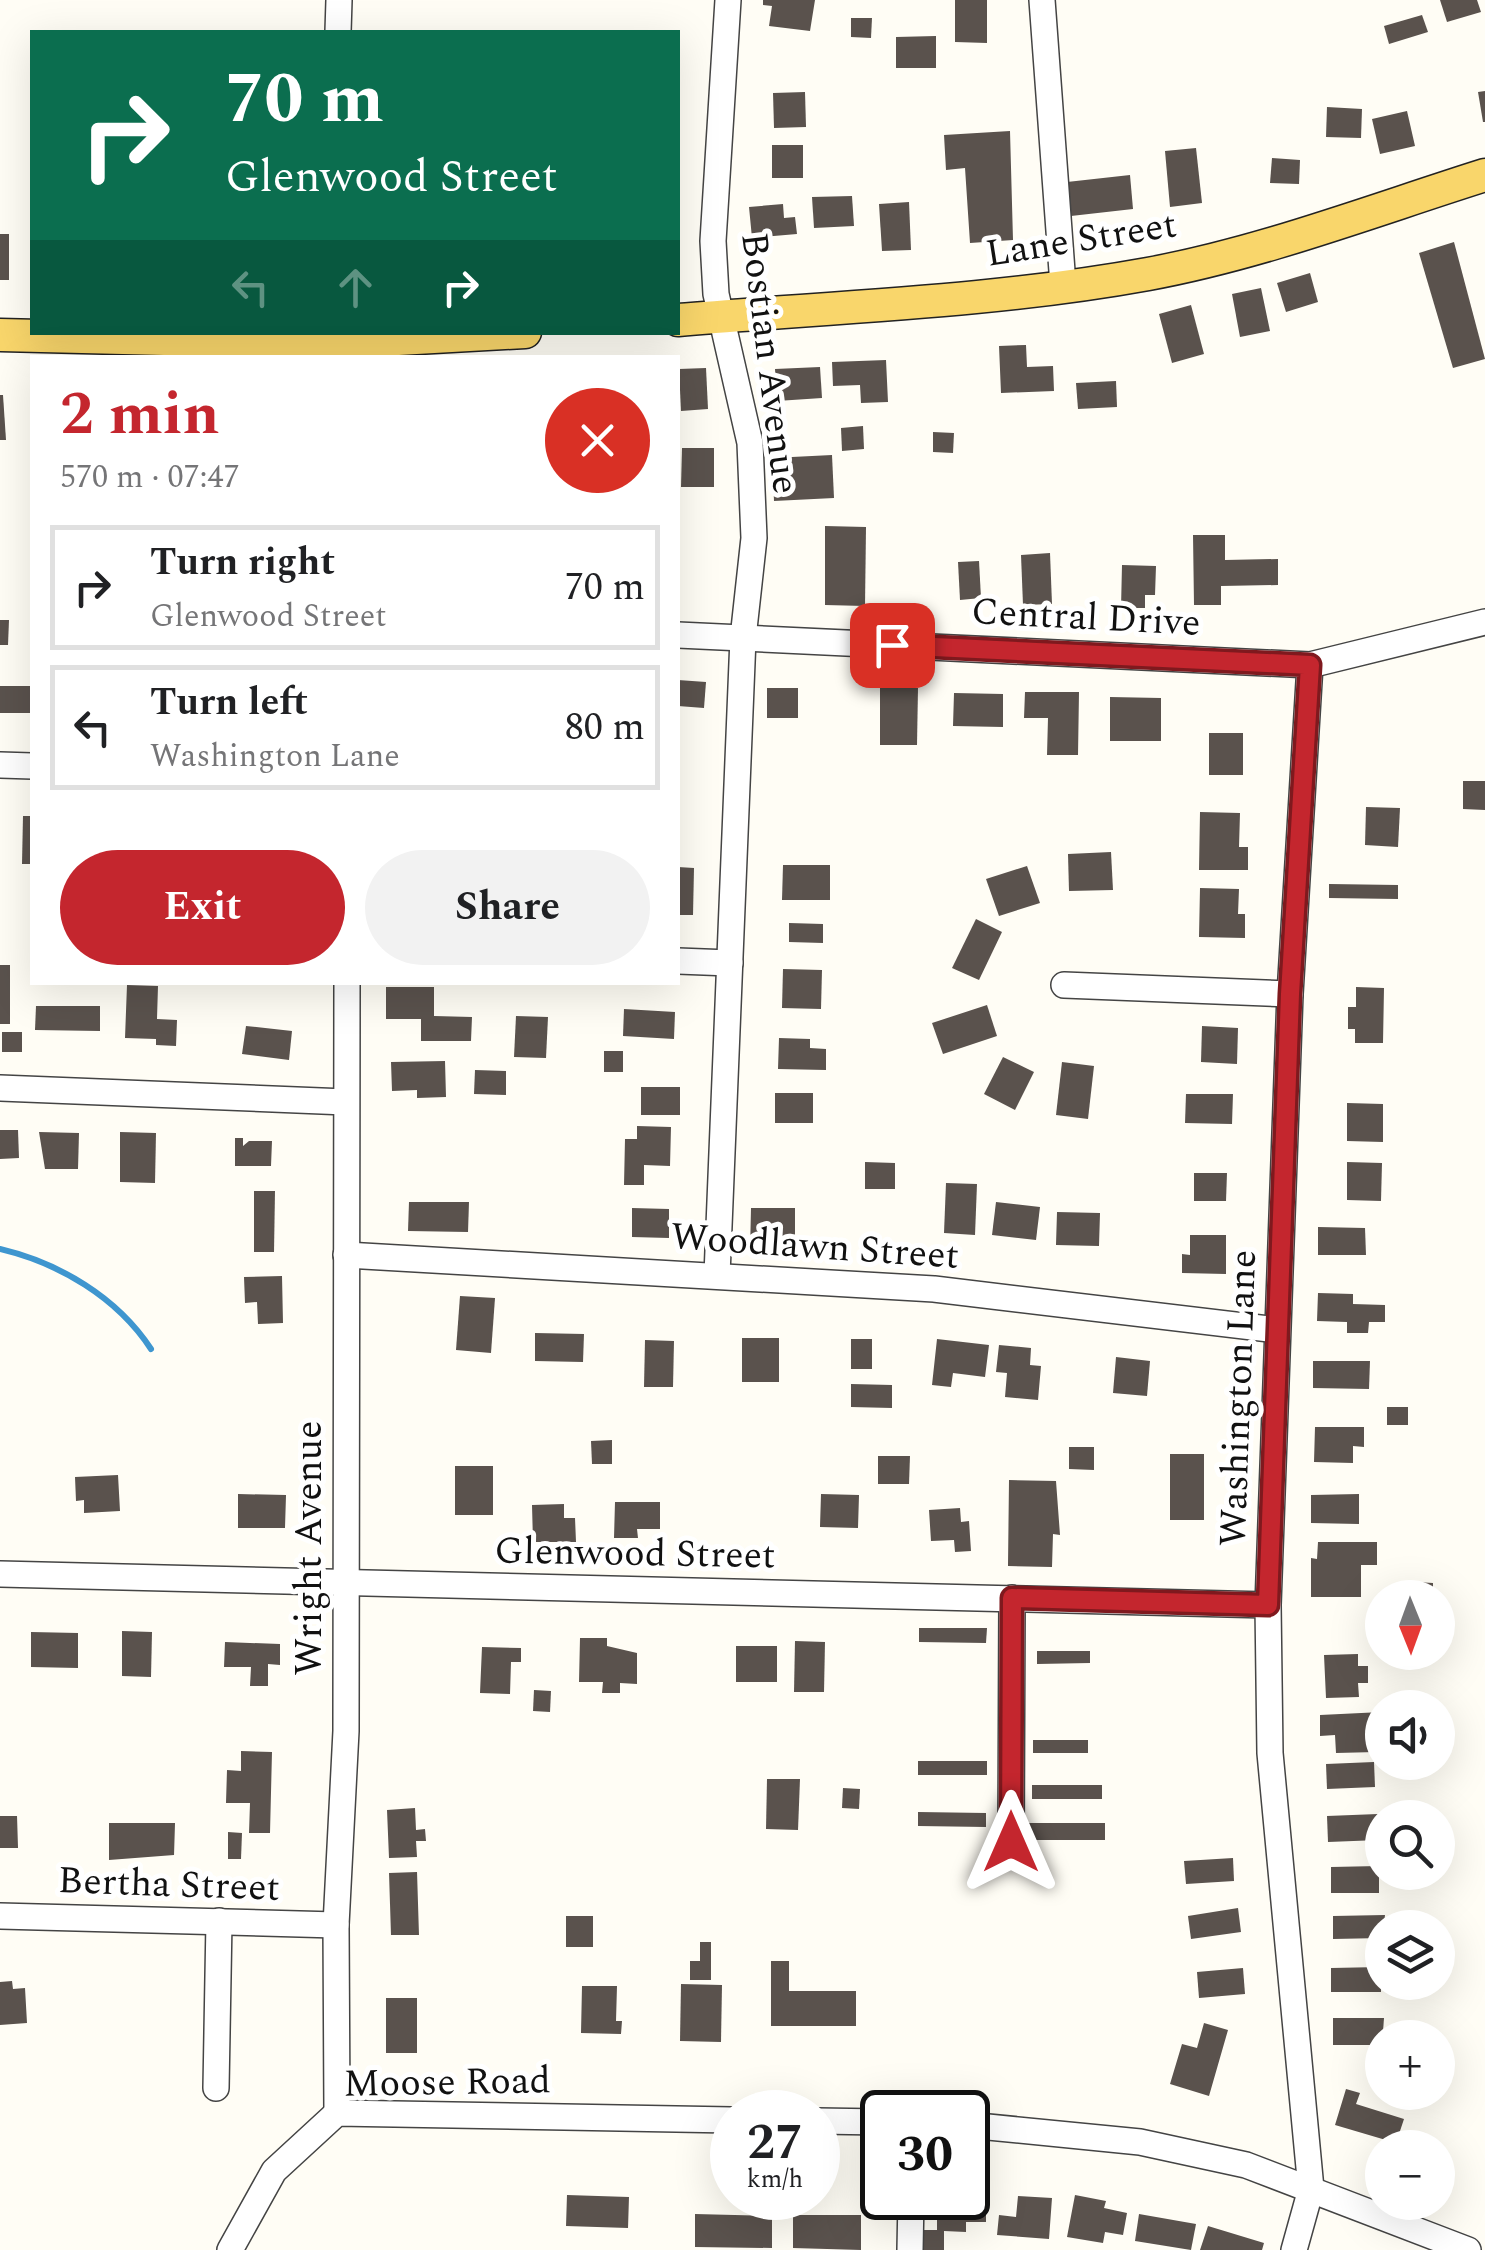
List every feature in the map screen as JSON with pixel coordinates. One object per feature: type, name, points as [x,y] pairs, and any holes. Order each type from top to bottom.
[{"type":"main road","name":"Lane Street","points":[[680,320],[1150,274],[1249,248],[1485,175]]},
{"type":"main road","points":[[0,335],[327,344],[476,335]]},
{"type":"street","points":[[338,0],[338,30]]},
{"type":"street","name":"Bostian Avenue","points":[[716,1275],[743,638],[754,538],[750,444],[721,316],[713,241],[728,0]]},
{"type":"street","points":[[1042,0],[1064,285]]},
{"type":"street","name":"Central Drive","points":[[680,635],[1310,665],[1485,622]]},
{"type":"street","name":"Washington Lane","points":[[1294,2250],[1311,2189],[1270,1753],[1268,1605],[1290,994],[1310,665]]},
{"type":"street","points":[[0,765],[30,766]]},
{"type":"street","points":[[680,961],[730,964]]},
{"type":"street","name":"Wright Avenue","points":[[337,2113],[336,1926],[346,1731],[347,985]]},
{"type":"street","points":[[1064,985],[1290,994]]},
{"type":"street","points":[[0,1088],[346,1102]]},
{"type":"street","name":"Woodlawn Street","points":[[346,1255],[934,1289],[1276,1330]]},
{"type":"street","name":"Glenwood Street","points":[[0,1574],[1268,1605]]},
{"type":"street","points":[[1011,1842],[1012,1598]]},
{"type":"street","name":"Bertha Street","points":[[0,1916],[336,1926]]},
{"type":"street","points":[[216,2088],[219,1920]]},
{"type":"street","name":"Moose Road","points":[[230,2250],[274,2172],[337,2113],[710,2120]]},
{"type":"street","points":[[990,2127],[1140,2142],[1246,2166],[1468,2250]]},
{"type":"street","points":[[910,2250],[911,2220]]},
{"type":"building","points":[[763,0],[815,0],[810,31],[769,26],[772,6],[763,5]]},
{"type":"building","points":[[955,0],[987,0],[987,43],[955,42]]},
{"type":"building","points":[[1440,0],[1477,0],[1481,12],[1447,22]]},
{"type":"building","points":[[1422,15],[1428,32],[1389,44],[1384,26]]},
{"type":"building","points":[[851,18],[872,18],[871,38],[851,37]]},
{"type":"building","points":[[936,36],[936,68],[896,68],[896,37]]},
{"type":"building","points":[[1485,91],[1485,122],[1483,122],[1478,92]]},
{"type":"building","points":[[805,92],[806,127],[774,128],[773,93]]},
{"type":"building","points":[[1327,107],[1362,109],[1361,138],[1326,137]]},
{"type":"building","points":[[1407,111],[1415,146],[1380,154],[1372,119]]},
{"type":"building","points":[[1010,131],[1013,240],[970,243],[965,168],[946,170],[944,135]]},
{"type":"building","points":[[772,145],[803,145],[803,178],[772,178]]},
{"type":"building","points":[[1196,148],[1202,203],[1170,207],[1165,151]]},
{"type":"building","points":[[1272,158],[1300,160],[1299,184],[1270,183]]},
{"type":"building","points":[[1130,175],[1133,209],[1071,216],[1067,182]]},
{"type":"building","points":[[852,196],[854,226],[814,228],[812,197]]},
{"type":"building","points":[[909,202],[911,250],[882,251],[879,204]]},
{"type":"building","points":[[783,204],[784,218],[795,217],[797,234],[752,238],[749,207]]},
{"type":"building","points":[[0,234],[9,234],[9,280],[0,280]]},
{"type":"building","points":[[1454,242],[1485,359],[1453,368],[1419,253]]},
{"type":"building","points":[[1310,273],[1318,302],[1286,312],[1277,283]]},
{"type":"building","points":[[1261,288],[1270,331],[1240,337],[1232,294]]},
{"type":"building","points":[[1191,305],[1204,354],[1172,363],[1159,314]]},
{"type":"building","points":[[1026,345],[1027,367],[1053,366],[1054,391],[1001,393],[999,346]]},
{"type":"building","points":[[886,360],[888,402],[861,403],[860,385],[833,386],[832,362]]},
{"type":"building","points":[[820,367],[822,398],[777,401],[775,369]]},
{"type":"building","points":[[706,368],[708,409],[681,411],[680,369]]},
{"type":"building","points":[[1116,381],[1117,407],[1078,409],[1076,383]]},
{"type":"building","points":[[3,395],[6,440],[0,440]]},
{"type":"building","points":[[863,426],[864,449],[842,451],[841,428]]},
{"type":"building","points":[[933,432],[954,433],[953,453],[933,452]]},
{"type":"building","points":[[682,448],[714,448],[714,487],[681,487]]},
{"type":"building","points":[[832,455],[834,498],[774,501],[772,458]]},
{"type":"building","points":[[825,526],[866,527],[865,606],[825,605]]},
{"type":"building","points":[[1193,535],[1225,535],[1225,560],[1278,559],[1278,585],[1221,586],[1221,605],[1194,605]]},
{"type":"building","points":[[1050,553],[1052,604],[1023,605],[1021,555]]},
{"type":"building","points":[[979,561],[981,598],[960,600],[958,562]]},
{"type":"building","points":[[1122,565],[1156,566],[1155,595],[1145,595],[1145,608],[1121,608]]},
{"type":"building","points":[[0,620],[9,620],[8,645],[0,645]]},
{"type":"building","points":[[680,680],[706,682],[704,708],[680,706]]},
{"type":"building","points":[[0,686],[30,686],[30,713],[0,713]]},
{"type":"building","points":[[880,687],[918,688],[917,745],[880,745]]},
{"type":"building","points":[[767,688],[798,688],[798,718],[767,718]]},
{"type":"building","points":[[1025,692],[1079,692],[1078,755],[1047,755],[1048,718],[1024,718]]},
{"type":"building","points":[[954,693],[1003,694],[1003,727],[953,726]]},
{"type":"building","points":[[1110,697],[1161,698],[1161,741],[1110,741]]},
{"type":"building","points":[[1209,733],[1243,733],[1243,775],[1209,775]]},
{"type":"building","points":[[1463,781],[1485,781],[1485,810],[1463,809]]},
{"type":"building","points":[[1366,807],[1400,808],[1398,847],[1365,845]]},
{"type":"building","points":[[1200,812],[1240,813],[1239,847],[1248,847],[1248,870],[1199,870]]},
{"type":"building","points":[[23,816],[30,816],[30,864],[22,864]]},
{"type":"building","points":[[1111,852],[1113,890],[1069,891],[1068,854]]},
{"type":"building","points":[[783,865],[830,865],[830,900],[782,900]]},
{"type":"building","points":[[1027,866],[1040,903],[999,916],[986,879]]},
{"type":"building","points":[[680,867],[694,868],[693,915],[680,915]]},
{"type":"building","points":[[1329,884],[1398,885],[1398,899],[1329,898]]},
{"type":"building","points":[[1200,888],[1239,889],[1238,914],[1245,914],[1245,938],[1199,937]]},
{"type":"building","points":[[976,919],[1002,932],[979,980],[952,968]]},
{"type":"building","points":[[789,923],[823,924],[823,943],[789,942]]},
{"type":"building","points":[[0,965],[10,965],[10,1024],[0,1024]]},
{"type":"building","points":[[783,969],[822,970],[821,1009],[782,1008]]},
{"type":"building","points":[[127,985],[158,986],[157,1019],[177,1020],[176,1046],[156,1045],[156,1039],[125,1038]]},
{"type":"building","points":[[386,987],[434,987],[434,1016],[472,1017],[471,1041],[421,1041],[421,1019],[386,1019]]},
{"type":"building","points":[[1356,987],[1384,988],[1383,1043],[1355,1043],[1355,1029],[1348,1029],[1348,1007],[1356,1007]]},
{"type":"building","points":[[987,1005],[997,1036],[943,1054],[932,1023]]},
{"type":"building","points":[[36,1006],[100,1006],[100,1031],[35,1030]]},
{"type":"building","points":[[624,1009],[675,1012],[674,1039],[623,1036]]},
{"type":"building","points":[[516,1016],[548,1017],[546,1058],[514,1057]]},
{"type":"building","points":[[246,1026],[292,1031],[289,1060],[242,1054]]},
{"type":"building","points":[[1202,1026],[1238,1028],[1237,1064],[1201,1062]]},
{"type":"building","points":[[2,1032],[22,1032],[22,1052],[2,1052]]},
{"type":"building","points":[[779,1038],[810,1039],[810,1048],[826,1049],[826,1070],[778,1069]]},
{"type":"building","points":[[604,1051],[623,1051],[623,1072],[604,1072]]},
{"type":"building","points":[[1003,1057],[1034,1072],[1015,1110],[984,1094]]},
{"type":"building","points":[[445,1061],[446,1097],[417,1098],[417,1090],[392,1091],[391,1062]]},
{"type":"building","points":[[1062,1062],[1094,1066],[1088,1119],[1056,1115]]},
{"type":"building","points":[[475,1070],[506,1071],[506,1095],[474,1094]]},
{"type":"building","points":[[641,1087],[680,1087],[680,1115],[641,1115]]},
{"type":"building","points":[[775,1093],[813,1093],[813,1123],[775,1123]]},
{"type":"building","points":[[1186,1094],[1233,1094],[1232,1124],[1185,1123]]},
{"type":"building","points":[[1347,1103],[1383,1104],[1383,1142],[1347,1141]]},
{"type":"building","points":[[637,1126],[671,1127],[670,1166],[644,1165],[644,1185],[624,1185],[625,1139],[637,1139]]},
{"type":"building","points":[[0,1130],[18,1130],[19,1158],[0,1159]]},
{"type":"building","points":[[39,1132],[79,1133],[78,1169],[45,1169]]},
{"type":"building","points":[[120,1132],[156,1133],[155,1183],[120,1182]]},
{"type":"building","points":[[235,1138],[243,1138],[243,1146],[249,1141],[272,1141],[271,1166],[235,1166]]},
{"type":"building","points":[[865,1162],[895,1163],[895,1189],[865,1189]]},
{"type":"building","points":[[1347,1162],[1382,1163],[1381,1201],[1347,1200]]},
{"type":"building","points":[[1194,1173],[1227,1173],[1226,1201],[1194,1201]]},
{"type":"building","points":[[946,1183],[977,1184],[975,1235],[944,1233]]},
{"type":"building","points":[[254,1191],[275,1191],[274,1252],[254,1252]]},
{"type":"building","points":[[409,1202],[469,1202],[468,1232],[408,1231]]},
{"type":"building","points":[[996,1202],[1040,1207],[1036,1240],[992,1235]]},
{"type":"building","points":[[632,1208],[669,1209],[669,1238],[632,1237]]},
{"type":"building","points":[[751,1208],[795,1208],[795,1239],[771,1239],[770,1252],[750,1252]]},
{"type":"building","points":[[1057,1212],[1100,1213],[1099,1246],[1056,1245]]},
{"type":"building","points":[[1318,1227],[1365,1228],[1366,1255],[1318,1255]]},
{"type":"building","points":[[1190,1235],[1226,1235],[1226,1274],[1182,1273],[1182,1254],[1190,1255]]},
{"type":"building","points":[[282,1276],[283,1323],[258,1324],[257,1302],[245,1303],[244,1277]]},
{"type":"building","points":[[1318,1293],[1353,1294],[1353,1304],[1385,1305],[1385,1322],[1369,1322],[1368,1333],[1347,1333],[1347,1322],[1317,1321]]},
{"type":"building","points":[[460,1296],[495,1298],[491,1353],[456,1350]]},
{"type":"building","points":[[535,1333],[584,1334],[583,1362],[535,1361]]},
{"type":"building","points":[[742,1338],[779,1338],[779,1382],[742,1382]]},
{"type":"building","points":[[851,1339],[872,1339],[872,1369],[851,1369]]},
{"type":"building","points":[[937,1339],[989,1345],[985,1377],[953,1373],[951,1387],[932,1385]]},
{"type":"building","points":[[645,1340],[674,1341],[673,1387],[644,1387]]},
{"type":"building","points":[[999,1345],[1031,1348],[1030,1365],[1041,1366],[1038,1400],[1005,1397],[1007,1373],[996,1372]]},
{"type":"building","points":[[1116,1357],[1150,1361],[1147,1396],[1113,1393]]},
{"type":"building","points":[[1313,1361],[1370,1361],[1369,1389],[1313,1388]]},
{"type":"building","points":[[851,1384],[892,1385],[892,1408],[851,1407]]},
{"type":"building","points":[[1387,1407],[1408,1407],[1408,1425],[1387,1425]]},
{"type":"building","points":[[1315,1427],[1364,1427],[1364,1447],[1353,1446],[1353,1463],[1314,1462]]},
{"type":"building","points":[[612,1440],[612,1464],[592,1464],[591,1441]]},
{"type":"building","points":[[1069,1447],[1094,1447],[1094,1470],[1069,1469]]},
{"type":"building","points":[[1170,1454],[1204,1454],[1204,1520],[1170,1520]]},
{"type":"building","points":[[878,1456],[910,1456],[909,1484],[878,1484]]},
{"type":"building","points":[[455,1466],[493,1466],[493,1515],[455,1515]]},
{"type":"building","points":[[118,1475],[120,1511],[84,1513],[84,1500],[76,1501],[75,1477]]},
{"type":"building","points":[[1009,1480],[1056,1481],[1060,1535],[1053,1534],[1052,1567],[1008,1566]]},
{"type":"building","points":[[238,1494],[286,1495],[285,1528],[238,1528]]},
{"type":"building","points":[[821,1494],[859,1495],[858,1528],[820,1527]]},
{"type":"building","points":[[1359,1494],[1359,1524],[1311,1523],[1311,1495]]},
{"type":"building","points":[[615,1502],[660,1502],[660,1529],[637,1529],[638,1538],[614,1538]]},
{"type":"building","points":[[564,1504],[564,1518],[575,1518],[576,1542],[533,1542],[532,1505]]},
{"type":"building","points":[[960,1508],[961,1522],[969,1521],[971,1551],[955,1552],[954,1540],[931,1541],[929,1510]]},
{"type":"building","points":[[1318,1542],[1377,1542],[1377,1565],[1361,1565],[1361,1597],[1311,1597],[1311,1558],[1317,1559]]},
{"type":"building","points":[[919,1628],[987,1628],[986,1643],[919,1642]]},
{"type":"building","points":[[122,1631],[152,1632],[151,1677],[122,1676]]},
{"type":"building","points":[[31,1632],[78,1633],[78,1668],[31,1667]]},
{"type":"building","points":[[580,1638],[607,1638],[607,1646],[637,1653],[637,1684],[620,1683],[620,1693],[602,1693],[603,1682],[579,1682]]},
{"type":"building","points":[[795,1641],[825,1642],[824,1692],[794,1692]]},
{"type":"building","points":[[225,1642],[280,1644],[280,1665],[268,1664],[268,1686],[250,1686],[251,1667],[224,1667]]},
{"type":"building","points":[[736,1646],[777,1646],[777,1682],[736,1682]]},
{"type":"building","points":[[482,1647],[521,1648],[521,1662],[511,1662],[510,1694],[480,1693]]},
{"type":"building","points":[[1037,1651],[1090,1651],[1090,1663],[1037,1664]]},
{"type":"building","points":[[1358,1654],[1358,1666],[1368,1670],[1368,1683],[1358,1683],[1359,1697],[1326,1698],[1324,1655]]},
{"type":"building","points":[[534,1690],[551,1691],[550,1712],[533,1711]]},
{"type":"building","points":[[1365,1713],[1365,1752],[1336,1753],[1335,1735],[1320,1736],[1320,1715]]},
{"type":"building","points":[[1033,1740],[1088,1740],[1088,1753],[1033,1753]]},
{"type":"building","points":[[241,1751],[272,1752],[270,1833],[249,1833],[250,1803],[226,1803],[227,1770],[241,1771]]},
{"type":"building","points":[[918,1761],[987,1761],[987,1775],[918,1775]]},
{"type":"building","points":[[1365,1762],[1365,1780],[1375,1780],[1375,1787],[1327,1789],[1326,1764]]},
{"type":"building","points":[[767,1779],[800,1779],[798,1830],[766,1829]]},
{"type":"building","points":[[1032,1785],[1102,1785],[1102,1799],[1032,1799]]},
{"type":"building","points":[[843,1788],[860,1789],[859,1809],[842,1808]]},
{"type":"building","points":[[415,1808],[416,1830],[425,1829],[426,1841],[416,1841],[417,1857],[389,1858],[387,1810]]},
{"type":"building","points":[[918,1812],[986,1813],[986,1827],[918,1826]]},
{"type":"building","points":[[1365,1815],[1365,1841],[1328,1842],[1327,1816]]},
{"type":"building","points":[[0,1816],[17,1816],[18,1848],[0,1848]]},
{"type":"building","points":[[109,1823],[175,1823],[174,1855],[109,1860]]},
{"type":"building","points":[[1028,1823],[1105,1823],[1105,1840],[1028,1840]]},
{"type":"building","points":[[228,1832],[242,1833],[241,1859],[228,1859]]},
{"type":"building","points":[[1233,1858],[1234,1881],[1186,1884],[1184,1861]]},
{"type":"building","points":[[1365,1866],[1365,1890],[1379,1893],[1331,1893],[1331,1867]]},
{"type":"building","points":[[417,1872],[419,1935],[391,1935],[389,1873]]},
{"type":"building","points":[[1238,1908],[1241,1932],[1191,1939],[1188,1916]]},
{"type":"building","points":[[1365,1915],[1365,1938],[1333,1939],[1333,1916]]},
{"type":"building","points":[[566,1916],[593,1916],[593,1947],[566,1947]]},
{"type":"building","points":[[700,1942],[711,1942],[711,1980],[690,1980],[690,1961],[700,1961]]},
{"type":"building","points":[[771,1961],[789,1961],[789,1991],[856,1991],[856,2026],[771,2026]]},
{"type":"building","points":[[1365,1967],[1365,1992],[1331,1992],[1331,1968]]},
{"type":"building","points":[[1243,1968],[1245,1994],[1199,1998],[1197,1972]]},
{"type":"building","points":[[12,1981],[13,1989],[25,1988],[27,2023],[0,2025],[0,1982]]},
{"type":"building","points":[[681,1984],[722,1985],[721,2042],[680,2041]]},
{"type":"building","points":[[582,1986],[617,1986],[616,2021],[622,2021],[621,2034],[581,2033]]},
{"type":"building","points":[[386,1998],[417,1998],[417,2053],[386,2053]]},
{"type":"building","points":[[1333,2018],[1384,2018],[1365,2020],[1365,2045],[1333,2045]]},
{"type":"building","points":[[1204,2023],[1228,2030],[1209,2096],[1170,2084],[1182,2044],[1197,2048]]},
{"type":"building","points":[[1346,2089],[1360,2093],[1356,2104],[1365,2110],[1404,2119],[1400,2130],[1365,2130],[1365,2134],[1335,2125]]},
{"type":"building","points":[[567,2195],[629,2197],[628,2228],[566,2226]]},
{"type":"building","points":[[1075,2195],[1106,2201],[1104,2208],[1127,2213],[1123,2235],[1105,2232],[1103,2243],[1067,2237]]},
{"type":"building","points":[[1018,2196],[1052,2198],[1049,2239],[997,2235],[999,2215],[1016,2217]]},
{"type":"building","points":[[695,2214],[710,2214],[710,2220],[772,2220],[772,2248],[695,2247]]},
{"type":"building","points":[[1139,2214],[1196,2224],[1191,2250],[1135,2241]]},
{"type":"building","points":[[840,2215],[860,2215],[861,2250],[793,2248],[793,2220],[840,2220]]},
{"type":"building","points":[[937,2220],[986,2220],[966,2222],[966,2232],[944,2231],[944,2250],[924,2250],[924,2230],[937,2230]]},
{"type":"building","points":[[1208,2226],[1264,2243],[1262,2250],[1200,2250]]},
{"type":"waterway","points":[[0,1249],[44,1263],[85,1285],[121,1313],[151,1349]]},
{"type":"route","points":[[892,645],[1310,665],[1290,994],[1268,1605],[1012,1598],[1011,1842]]}]
